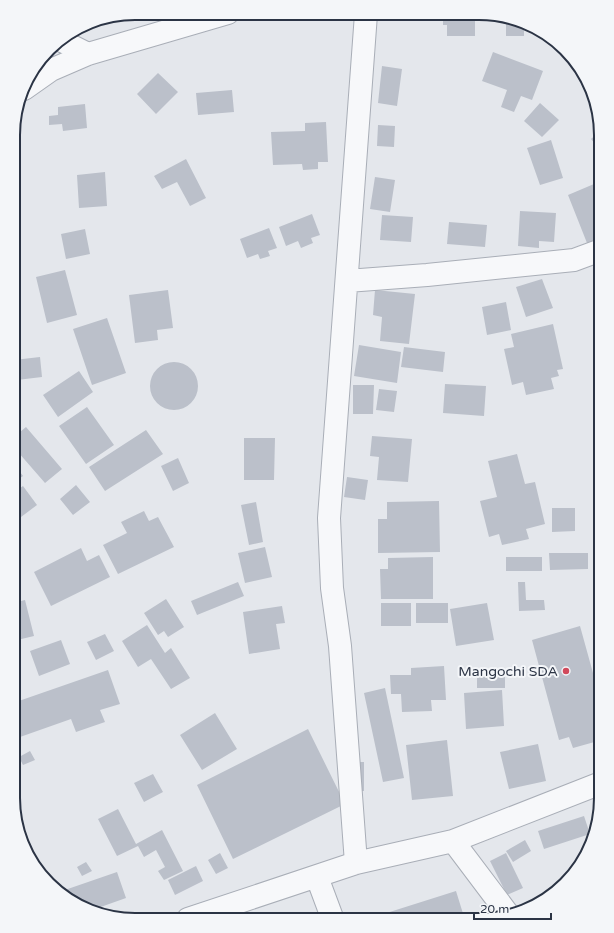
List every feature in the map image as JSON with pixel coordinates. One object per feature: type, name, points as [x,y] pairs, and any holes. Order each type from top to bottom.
[{"type":"street","points":[[32,83],[51,70],[88,54],[204,20]]},
{"type":"street","points":[[356,863],[340,646],[332,588],[329,518],[366,20]]},
{"type":"street","points":[[66,43],[88,54]]},
{"type":"street","points":[[347,281],[427,275],[574,260],[594,253]]},
{"type":"street","points":[[206,913],[356,863],[453,841],[594,786]]},
{"type":"street","points":[[453,841],[505,910]]},
{"type":"street","points":[[317,877],[330,913]]},
{"type":"building","points":[[443,20],[475,20],[475,36],[447,36],[447,25],[443,25]]},
{"type":"building","points":[[506,23],[524,29],[524,36],[506,36]]},
{"type":"building","points":[[493,52],[543,71],[532,100],[521,96],[514,112],[501,107],[507,90],[482,81]]},
{"type":"building","points":[[382,66],[402,69],[397,106],[378,103]]},
{"type":"building","points":[[158,73],[178,92],[156,114],[137,94]]},
{"type":"building","points":[[232,90],[234,112],[198,115],[196,93]]},
{"type":"building","points":[[540,103],[559,120],[542,137],[524,121]]},
{"type":"building","points":[[85,104],[87,128],[63,131],[62,124],[49,125],[49,116],[58,115],[58,107]]},
{"type":"building","points":[[326,122],[328,162],[318,162],[318,169],[303,170],[302,164],[273,165],[271,132],[305,131],[305,123]]},
{"type":"building","points":[[378,125],[395,126],[394,147],[377,146]]},
{"type":"building","points":[[551,140],[563,178],[540,185],[527,148]]},
{"type":"building","points":[[186,159],[206,198],[190,206],[177,182],[162,189],[154,176]]},
{"type":"building","points":[[105,172],[107,206],[79,208],[77,175]]},
{"type":"building","points":[[375,177],[395,180],[390,212],[370,209]]},
{"type":"building","points":[[594,184],[594,240],[587,243],[568,195]]},
{"type":"building","points":[[520,211],[556,213],[554,242],[539,241],[539,248],[518,246]]},
{"type":"building","points":[[312,214],[320,235],[311,238],[313,243],[301,248],[298,241],[286,246],[279,227]]},
{"type":"building","points":[[382,215],[413,217],[411,242],[380,240]]},
{"type":"building","points":[[449,222],[487,225],[485,247],[447,244]]},
{"type":"building","points":[[269,228],[277,248],[268,251],[270,256],[260,259],[258,254],[247,258],[240,239]]},
{"type":"building","points":[[85,229],[90,254],[66,259],[61,234]]},
{"type":"building","points":[[65,270],[77,315],[47,323],[36,277]]},
{"type":"building","points":[[542,279],[553,308],[526,317],[516,287]]},
{"type":"building","points":[[168,290],[173,328],[157,330],[158,340],[135,343],[129,295]]},
{"type":"building","points":[[375,290],[415,294],[409,344],[380,341],[382,317],[373,315]]},
{"type":"building","points":[[506,302],[511,330],[487,335],[482,307]]},
{"type":"building","points":[[107,318],[126,373],[92,385],[73,329]]},
{"type":"building","points":[[553,324],[563,369],[557,370],[559,376],[551,378],[554,389],[526,395],[523,382],[512,385],[504,349],[514,347],[511,334]]},
{"type":"building","points":[[359,345],[401,352],[397,383],[354,376]]},
{"type":"building","points":[[404,347],[445,352],[443,372],[401,367]]},
{"type":"building","points":[[40,357],[42,377],[20,380],[20,359]]},
{"type":"building","points":[[169,362],[179,362],[191,369],[198,381],[198,391],[191,403],[179,410],[169,410],[161,406],[154,399],[150,391],[150,381],[154,373],[161,366]]},
{"type":"building","points":[[79,371],[93,392],[58,417],[43,395]]},
{"type":"building","points":[[445,384],[486,386],[484,416],[443,413]]},
{"type":"building","points":[[353,385],[374,385],[373,414],[353,414]]},
{"type":"building","points":[[379,389],[397,391],[394,412],[376,410]]},
{"type":"building","points":[[87,407],[114,445],[86,464],[59,426]]},
{"type":"building","points":[[26,427],[62,469],[45,483],[20,454],[20,432]]},
{"type":"building","points":[[146,430],[163,454],[105,491],[89,467]]},
{"type":"building","points":[[372,436],[412,439],[408,482],[377,480],[379,457],[370,456]]},
{"type":"building","points":[[244,438],[275,438],[274,480],[244,480]]},
{"type":"building","points":[[517,454],[525,484],[535,482],[545,524],[526,529],[529,539],[502,545],[499,534],[489,537],[480,501],[497,497],[488,461]]},
{"type":"building","points":[[178,458],[189,483],[173,491],[161,466]]},
{"type":"building","points":[[347,477],[368,480],[365,500],[344,497]]},
{"type":"building","points":[[76,485],[90,502],[73,515],[60,499]]},
{"type":"building","points":[[23,486],[37,505],[20,518],[20,488]]},
{"type":"building","points":[[439,501],[440,552],[378,553],[378,519],[387,519],[387,502]]},
{"type":"building","points":[[256,502],[263,542],[249,545],[241,505]]},
{"type":"building","points":[[552,508],[575,508],[575,531],[552,532]]},
{"type":"building","points":[[144,511],[149,521],[158,517],[174,547],[118,574],[103,545],[127,533],[121,522]]},
{"type":"building","points":[[265,547],[272,577],[245,583],[238,553]]},
{"type":"building","points":[[81,548],[87,561],[99,555],[110,577],[51,606],[34,572]]},
{"type":"building","points":[[549,553],[588,553],[588,569],[550,570]]},
{"type":"building","points":[[433,557],[433,599],[381,599],[380,569],[388,569],[388,558]]},
{"type":"building","points":[[506,557],[542,557],[542,571],[506,571]]},
{"type":"building","points":[[238,582],[244,596],[197,615],[191,601]]},
{"type":"building","points":[[518,582],[525,582],[526,600],[544,600],[545,610],[519,611]]},
{"type":"building","points":[[166,599],[184,627],[168,637],[164,631],[158,635],[144,613]]},
{"type":"building","points":[[25,600],[34,636],[20,639],[20,601]]},
{"type":"building","points":[[381,603],[411,603],[411,626],[381,626]]},
{"type":"building","points":[[416,603],[448,603],[448,623],[416,623]]},
{"type":"building","points":[[487,603],[494,640],[456,646],[450,609]]},
{"type":"building","points":[[282,606],[285,623],[276,624],[280,649],[249,654],[243,612]]},
{"type":"building","points":[[147,625],[165,653],[171,648],[190,678],[171,689],[151,659],[138,667],[122,641]]},
{"type":"building","name":"Mangochi SDA","points":[[580,626],[594,677],[594,742],[573,748],[569,737],[559,740],[532,640]]},
{"type":"building","points":[[105,634],[114,651],[96,660],[87,642]]},
{"type":"building","points":[[61,640],[70,664],[39,676],[30,651]]},
{"type":"building","points":[[444,666],[446,700],[431,700],[432,711],[402,712],[401,694],[391,694],[390,675],[411,675],[411,668]]},
{"type":"building","points":[[108,670],[120,704],[100,710],[105,722],[76,732],[71,719],[20,737],[20,701]]},
{"type":"building","points":[[477,674],[505,674],[505,688],[477,688]]},
{"type":"building","points":[[385,688],[404,778],[383,782],[364,693]]},
{"type":"building","points":[[502,690],[504,726],[466,729],[464,693]]},
{"type":"building","points":[[215,713],[237,749],[202,770],[180,735]]},
{"type":"building","points":[[308,729],[345,804],[233,859],[197,785]]},
{"type":"building","points":[[447,740],[453,796],[412,800],[406,745]]},
{"type":"building","points":[[538,744],[546,781],[509,789],[500,752]]},
{"type":"building","points":[[30,751],[35,760],[23,765],[20,756]]},
{"type":"building","points":[[355,762],[364,762],[364,791],[355,791]]},
{"type":"building","points":[[153,774],[163,792],[144,802],[134,783]]},
{"type":"building","points":[[118,809],[136,844],[162,830],[183,871],[164,880],[158,871],[165,867],[156,850],[144,857],[138,846],[117,856],[98,819]]},
{"type":"building","points":[[584,816],[589,831],[588,835],[544,849],[538,831]]},
{"type":"building","points":[[525,840],[531,851],[513,862],[506,851]]},
{"type":"building","points":[[220,853],[228,868],[216,874],[208,860]]},
{"type":"building","points":[[506,853],[523,888],[507,895],[490,861]]},
{"type":"building","points":[[86,862],[92,871],[82,876],[77,867]]},
{"type":"building","points":[[196,866],[203,881],[175,895],[168,880]]},
{"type":"building","points":[[117,872],[126,898],[100,907],[77,898],[66,890]]},
{"type":"building","points":[[456,891],[463,913],[386,913]]},
{"type":"place","name":"Mangochi SDA","points":[[566,671]]}]
